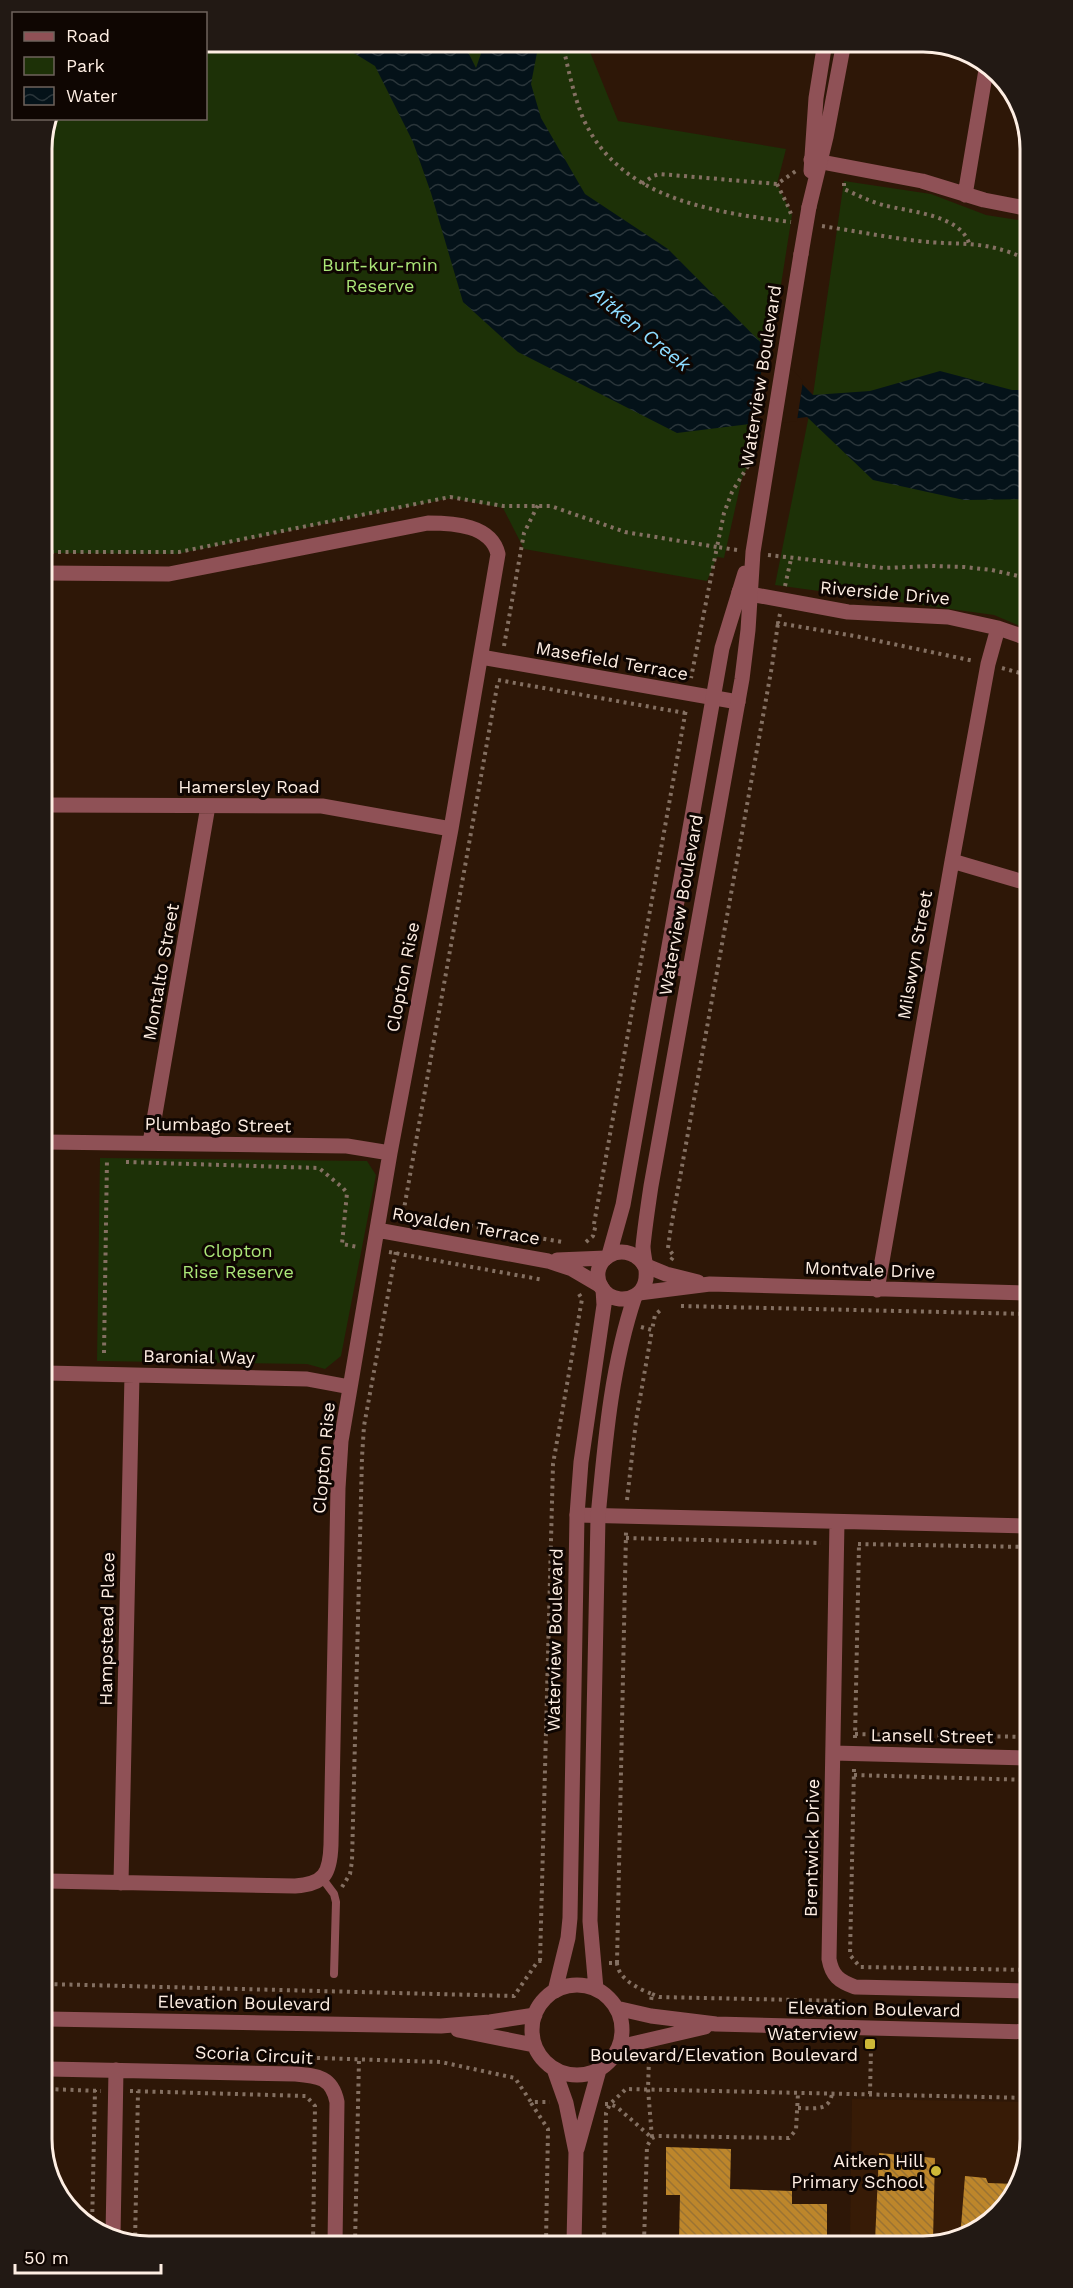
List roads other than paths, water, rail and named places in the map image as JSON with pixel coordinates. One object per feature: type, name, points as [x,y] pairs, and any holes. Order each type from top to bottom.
[{"type":"street","name":"Waterview Boulevard","points":[[608,1257],[623,1205],[722,648],[744,593],[753,552],[809,207],[815,161],[816,98],[823,53]]},
{"type":"street","name":"Waterview Boulevard","points":[[815,161],[832,108],[842,53]]},
{"type":"street","points":[[965,195],[985,75]]},
{"type":"street","points":[[815,161],[930,182],[965,195],[1020,207]]},
{"type":"street","name":"Clopton Rise","points":[[53,573],[169,574],[413,526],[444,523],[462,526],[487,536],[494,541],[498,554],[451,829],[390,1153],[341,1441],[338,1488],[331,1845],[330,1863],[322,1878]]},
{"type":"street","name":"Waterview Boulevard","points":[[644,1264],[645,1229],[651,1186],[738,702],[748,630],[744,593]]},
{"type":"street","name":"Riverside Drive","points":[[744,593],[848,612],[948,617],[998,628],[1020,636]]},
{"type":"street","name":"Milswyn Street","points":[[877,1290],[988,664],[998,628]]},
{"type":"street","name":"Masefield Terrace","points":[[481,657],[738,702]]},
{"type":"street","name":"Hamersley Road","points":[[53,805],[322,806],[451,829]]},
{"type":"street","name":"Montalto Street","points":[[150,1143],[208,806]]},
{"type":"street","points":[[952,861],[1020,881]]},
{"type":"street","points":[[666,966],[688,970]]},
{"type":"street","name":"Plumbago Street","points":[[52,1142],[347,1146],[390,1153]]},
{"type":"street","name":"Royalden Terrace","points":[[377,1230],[548,1261],[572,1269],[602,1288]]},
{"type":"street","points":[[596,1989],[590,1921],[598,1517],[604,1452],[622,1339],[637,1294],[645,1283],[646,1270],[637,1256],[628,1252],[618,1252],[608,1257],[599,1271],[602,1288],[618,1299],[637,1294]]},
{"type":"street","name":"Royalden Terrace","points":[[548,1261],[608,1257]]},
{"type":"street","name":"Montvale Drive","points":[[644,1264],[666,1274],[710,1284],[1020,1293]]},
{"type":"street","name":"Montvale Drive","points":[[637,1294],[666,1297],[710,1284]]},
{"type":"street","name":"Waterview Boulevard","points":[[555,1991],[568,1938],[570,1918],[577,1515],[581,1462],[604,1305],[602,1288]]},
{"type":"street","name":"Baronial Way","points":[[52,1373],[307,1379],[350,1387]]},
{"type":"street","name":"Hampstead Place","points":[[121,1883],[132,1375]]},
{"type":"street","points":[[577,1515],[1020,1526]]},
{"type":"street","name":"Brentwick Drive","points":[[837,1521],[829,1959],[831,1970],[836,1978],[855,1987],[1020,1991]]},
{"type":"street","name":"Lansell Street","points":[[833,1753],[1020,1758]]},
{"type":"street","points":[[572,1780],[593,1781]]},
{"type":"street","points":[[52,1881],[295,1887],[315,1883],[322,1878]]},
{"type":"street","points":[[569,1986],[596,1989],[608,1997],[616,2007],[622,2027],[619,2047],[611,2060],[599,2070],[584,2075],[568,2074],[554,2069],[542,2058],[534,2045],[532,2030],[535,2015],[543,2001],[555,1991],[569,1986]]},
{"type":"street","name":"Elevation Boulevard","points":[[616,2007],[651,2016],[716,2024],[1020,2032]]},
{"type":"street","name":"Elevation Boulevard","points":[[52,2019],[441,2026],[535,2015]]},
{"type":"street","name":"Elevation Boulevard","points":[[619,2047],[716,2024]]},
{"type":"street","name":"Elevation Boulevard","points":[[441,2026],[534,2045]]},
{"type":"street","name":"Scoria Circuit","points":[[52,2069],[295,2074],[323,2079],[335,2093],[337,2102],[335,2235]]},
{"type":"street","points":[[554,2069],[566,2103],[576,2152],[574,2236]]},
{"type":"street","points":[[113,2228],[116,2070]]},
{"type":"street","points":[[576,2152],[599,2070]]},
{"type":"lane","points":[[322,1878],[334,1894],[334,1974]]},
{"type":"water","name":"Aitken Creek","points":[[353,52],[468,52],[476,68],[481,52],[537,52],[531,84],[541,118],[585,194],[668,249],[813,395],[870,391],[940,371],[1012,390],[1020,390],[1020,499],[964,500],[873,480],[807,417],[677,433],[518,352],[463,302],[431,193],[413,142],[375,66]]},
{"type":"place","name":"Waterview Boulevard/Elevation Boulevard","points":[[870,2044]]},
{"type":"place","name":"Aitken Hill Primary School","points":[[936,2171]]},
{"type":"park label","name":"Burt-kur-min Reserve","points":[[380,275]]},
{"type":"park label","name":"Clopton Rise Reserve","points":[[238,1261]]}]
